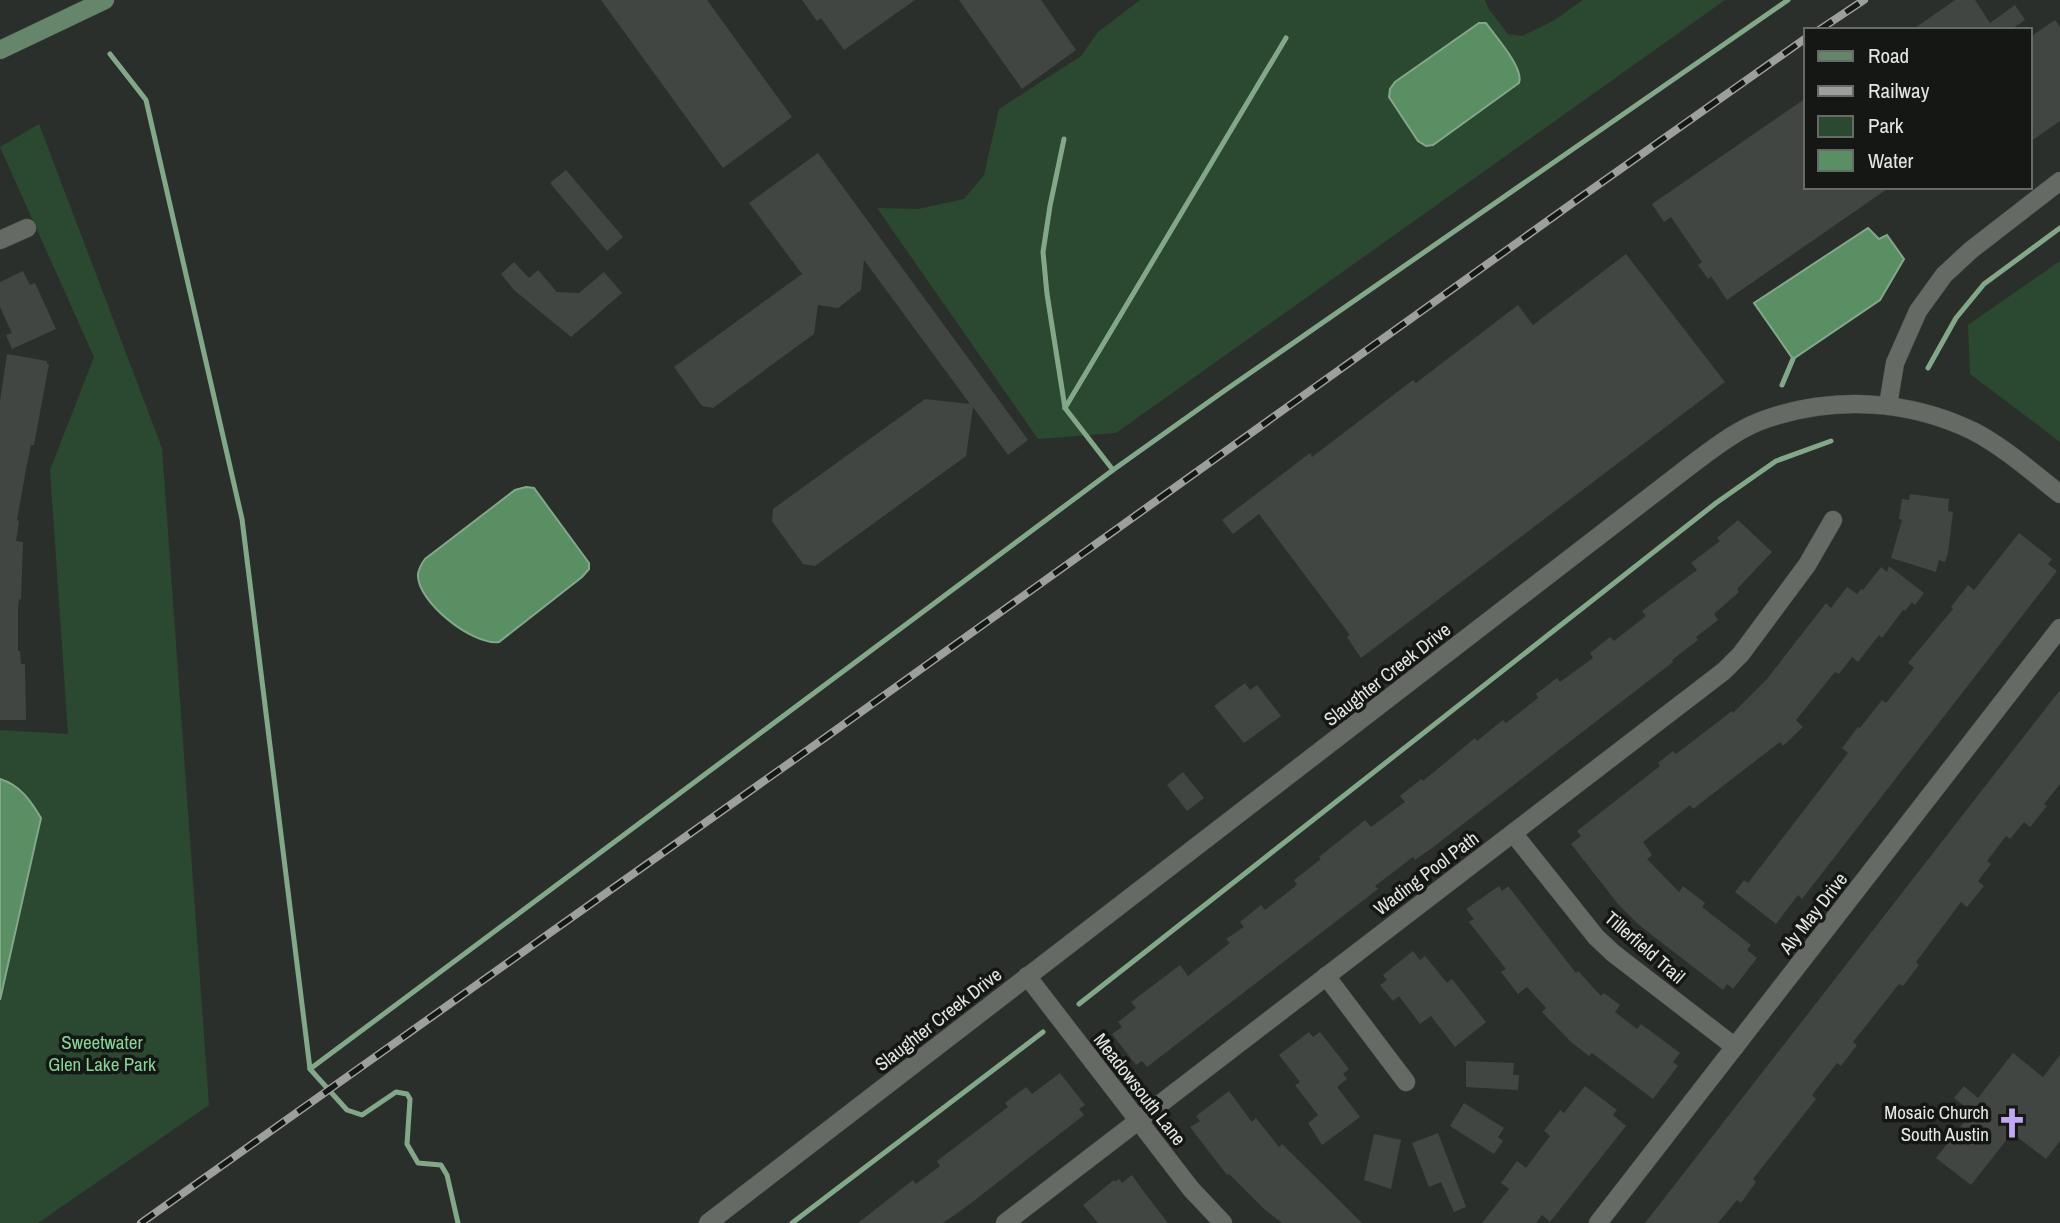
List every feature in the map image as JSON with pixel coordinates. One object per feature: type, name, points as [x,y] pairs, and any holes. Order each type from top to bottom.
[{"type":"main road","points":[[0,50],[105,0]]},
{"type":"street","points":[[1888,405],[1895,363],[1917,311],[1944,275],[1971,250],[2060,181]]},
{"type":"street","points":[[0,240],[27,228]]},
{"type":"street","name":"Slaughter Creek Drive","points":[[708,1223],[1725,439],[1768,418],[1800,410],[1828,405],[1888,405],[1920,412],[1974,432],[2060,494]]},
{"type":"street","name":"Wading Pool Path","points":[[1005,1223],[1724,671],[1741,654],[1807,565],[1833,520]]},
{"type":"street","name":"Aly May Drive","points":[[1598,1223],[2060,628]]},
{"type":"street","name":"Tillerfield Trail","points":[[1513,833],[1596,937],[1735,1047]]},
{"type":"street","name":"Meadowsouth Lane","points":[[1027,976],[1191,1189],[1223,1223]]},
{"type":"street","points":[[1326,976],[1406,1082]]},
{"type":"green space","points":[[1140,0],[1485,0],[1508,34],[1522,36],[1553,21],[1583,0],[1725,0],[1116,433],[1038,439],[877,208],[918,209],[964,199],[984,175],[999,109],[1081,56],[1098,32]]},
{"type":"green space","name":"Sweetwater Glen Lake Park","points":[[39,124],[162,448],[209,1105],[38,1223],[0,1223],[0,730],[68,734],[50,470],[94,357],[0,147]]},
{"type":"green space","points":[[2060,261],[2060,442],[1970,374],[1968,325]]},
{"type":"water","points":[[1479,23],[1486,23],[1508,53],[1517,69],[1519,83],[1433,145],[1426,146],[1418,141],[1389,97],[1390,89],[1395,82]]},
{"type":"water","points":[[1868,228],[1879,239],[1887,235],[1904,259],[1880,300],[1793,359],[1754,303]]},
{"type":"water","points":[[534,488],[589,563],[589,569],[499,642],[488,641],[475,637],[448,620],[426,597],[418,572],[425,559],[515,490]]},
{"type":"water","points":[[0,779],[19,789],[41,818],[0,1000]]},
{"type":"building","points":[[601,0],[707,0],[792,117],[723,168]]},
{"type":"building","points":[[802,0],[915,0],[844,50],[821,18],[817,21]]},
{"type":"building","points":[[959,0],[1041,0],[1076,50],[1022,89]]},
{"type":"building","points":[[1955,0],[1975,0],[1990,23],[2015,5],[2025,20],[2013,28],[1915,28]]},
{"type":"building","points":[[2055,20],[2060,27],[2060,121],[2032,141],[2032,36]]},
{"type":"building","points":[[1804,99],[1804,189],[1887,189],[1727,300],[1711,276],[1708,279],[1698,265],[1702,262],[1671,217],[1664,222],[1652,204]]},
{"type":"building","points":[[818,153],[1028,440],[1008,455],[973,407],[966,456],[815,566],[803,564],[772,521],[773,509],[925,399],[970,404],[864,260],[861,290],[838,308],[818,305],[814,334],[713,408],[702,406],[674,367],[802,274],[749,203]]},
{"type":"building","points":[[566,170],[623,237],[607,251],[550,183]]},
{"type":"building","points":[[1626,254],[1725,382],[1361,658],[1347,637],[1350,635],[1259,514],[1233,534],[1222,520],[1310,453],[1312,457],[1413,380],[1416,383],[1518,305],[1533,325]]},
{"type":"building","points":[[514,262],[529,278],[538,270],[557,292],[579,293],[604,272],[622,293],[571,337],[514,290],[501,274]]},
{"type":"building","points":[[23,271],[30,285],[35,283],[56,329],[12,349],[6,335],[12,333],[0,307],[0,282]]},
{"type":"building","points":[[7,354],[47,361],[49,364],[17,520],[16,541],[23,542],[18,651],[21,664],[25,664],[26,720],[0,720],[0,401]]},
{"type":"building","points":[[1910,494],[1949,499],[1948,511],[1953,512],[1948,553],[1945,562],[1939,560],[1936,572],[1891,558],[1902,520],[1899,519],[1902,499],[1909,500]]},
{"type":"building","points":[[1738,520],[1772,552],[1737,589],[1739,592],[1714,614],[1718,620],[1696,637],[1698,640],[1432,848],[1415,860],[1413,857],[1375,886],[1378,889],[1147,1067],[1142,1061],[1136,1065],[1112,1034],[1122,1027],[1118,1022],[1136,1008],[1131,1002],[1180,965],[1188,976],[1230,943],[1226,939],[1244,927],[1240,922],[1261,905],[1265,910],[1297,885],[1294,880],[1365,820],[1371,827],[1405,802],[1400,796],[1421,779],[1423,781],[1475,738],[1477,741],[1503,720],[1506,723],[1538,698],[1536,694],[1557,678],[1560,682],[1593,658],[1590,653],[1610,637],[1614,641],[1646,616],[1642,611],[1697,570],[1691,563],[1720,541],[1717,538]]},
{"type":"building","points":[[2019,533],[2052,559],[2048,564],[2057,571],[1802,899],[1798,895],[1776,924],[1735,892],[1744,880],[1748,883],[1848,753],[1842,748],[1858,727],[1860,728],[1882,700],[1886,703],[1914,668],[1908,663],[1953,609],[1951,607],[1968,585],[1974,590]]},
{"type":"building","points":[[1889,566],[1924,593],[1915,605],[1912,602],[1903,610],[1882,638],[1879,635],[1858,662],[1852,657],[1839,674],[1835,672],[1796,720],[1803,727],[1783,746],[1780,742],[1693,809],[1690,805],[1643,842],[1652,855],[1647,859],[1679,892],[1683,886],[1705,903],[1702,907],[1751,945],[1747,950],[1757,958],[1733,989],[1727,984],[1723,990],[1639,925],[1618,904],[1571,844],[1581,836],[1577,831],[1660,766],[1658,763],[1673,751],[1676,754],[1732,711],[1733,713],[1767,679],[1826,603],[1831,608],[1847,587],[1857,594],[1881,567],[1887,572]]},
{"type":"building","points":[[1245,683],[1250,690],[1257,685],[1281,716],[1244,743],[1214,706]]},
{"type":"building","points":[[2060,690],[2060,784],[2044,804],[2047,806],[2030,827],[2024,822],[2010,839],[2006,836],[1987,861],[1991,864],[1978,881],[1984,886],[1967,907],[1961,902],[1916,962],[1919,965],[1903,986],[1899,984],[1853,1042],[1857,1045],[1841,1066],[1837,1063],[1812,1095],[1816,1099],[1753,1179],[1756,1182],[1741,1203],[1737,1200],[1718,1223],[1645,1223]]},
{"type":"building","points":[[1183,772],[1204,798],[1187,811],[1167,785]]},
{"type":"building","points":[[1499,886],[1502,891],[1508,886],[1576,973],[1578,971],[1601,996],[1604,993],[1620,1005],[1615,1012],[1637,1029],[1641,1024],[1680,1053],[1673,1062],[1678,1066],[1653,1099],[1592,1053],[1589,1056],[1571,1042],[1542,1012],[1546,1008],[1527,987],[1518,994],[1501,972],[1506,969],[1469,922],[1474,919],[1466,909]]},
{"type":"building","points":[[1413,951],[1420,960],[1425,956],[1447,983],[1452,979],[1486,1022],[1455,1047],[1431,1016],[1420,1024],[1399,996],[1393,1001],[1380,985],[1387,980],[1383,975]]},
{"type":"building","points":[[1309,1032],[1313,1037],[1320,1032],[1349,1069],[1343,1074],[1347,1079],[1337,1087],[1360,1117],[1322,1145],[1308,1123],[1318,1115],[1295,1085],[1300,1082],[1279,1055]]},
{"type":"building","name":"Mosaic Church South Austin","points":[[2013,1053],[2043,1077],[2060,1055],[2060,1141],[2046,1159],[2012,1133],[1971,1185],[1936,1158],[1972,1112],[1954,1098],[1964,1086],[1978,1098]]},
{"type":"building","points":[[1466,1061],[1514,1063],[1513,1075],[1519,1075],[1518,1090],[1466,1087]]},
{"type":"building","points":[[1060,1073],[1085,1105],[1079,1109],[1084,1115],[966,1207],[943,1223],[858,1223],[913,1180],[916,1184],[940,1166],[937,1161],[1008,1107],[1005,1103],[1026,1087],[1032,1094]]},
{"type":"building","points":[[1585,1086],[1617,1110],[1613,1115],[1626,1126],[1550,1222],[1542,1215],[1536,1223],[1482,1223],[1509,1189],[1501,1183],[1517,1161],[1526,1168],[1550,1136],[1544,1131],[1560,1110],[1564,1113]]},
{"type":"building","points":[[1229,1091],[1252,1122],[1256,1118],[1279,1147],[1282,1144],[1362,1223],[1282,1223],[1227,1175],[1190,1127],[1200,1121],[1196,1116]]},
{"type":"building","points":[[1464,1103],[1504,1128],[1498,1137],[1503,1141],[1494,1154],[1450,1126]]},
{"type":"building","points":[[1438,1133],[1466,1207],[1454,1212],[1441,1182],[1429,1187],[1412,1143]]},
{"type":"building","points":[[1374,1134],[1401,1140],[1391,1189],[1364,1180]]},
{"type":"building","points":[[1132,1175],[1168,1223],[1098,1223],[1083,1205],[1114,1180],[1115,1182],[1119,1179],[1122,1183]]},
{"type":"waterway","points":[[310,1069],[1113,470],[1788,0]]},
{"type":"waterway","points":[[1065,408],[1286,38]]},
{"type":"waterway","points":[[110,54],[146,100],[242,519],[310,1069],[347,1110],[362,1115],[396,1092],[407,1094],[410,1099],[407,1144],[418,1163],[441,1165],[447,1175],[458,1223]]},
{"type":"waterway","points":[[1064,139],[1043,252],[1047,294],[1065,408],[1113,470]]},
{"type":"waterway","points":[[1928,368],[1956,318],[1984,284],[2060,228]]},
{"type":"waterway","points":[[1782,385],[1793,359]]},
{"type":"waterway","points":[[1079,1004],[1716,503],[1776,461],[1831,441]]},
{"type":"waterway","points":[[792,1223],[1043,1032]]},
{"type":"railway","points":[[1822,28],[1864,0]]},
{"type":"railway","points":[[141,1223],[1804,39]]},
{"type":"place","name":"Mosaic Church South Austin","points":[[2012,1123]]}]
